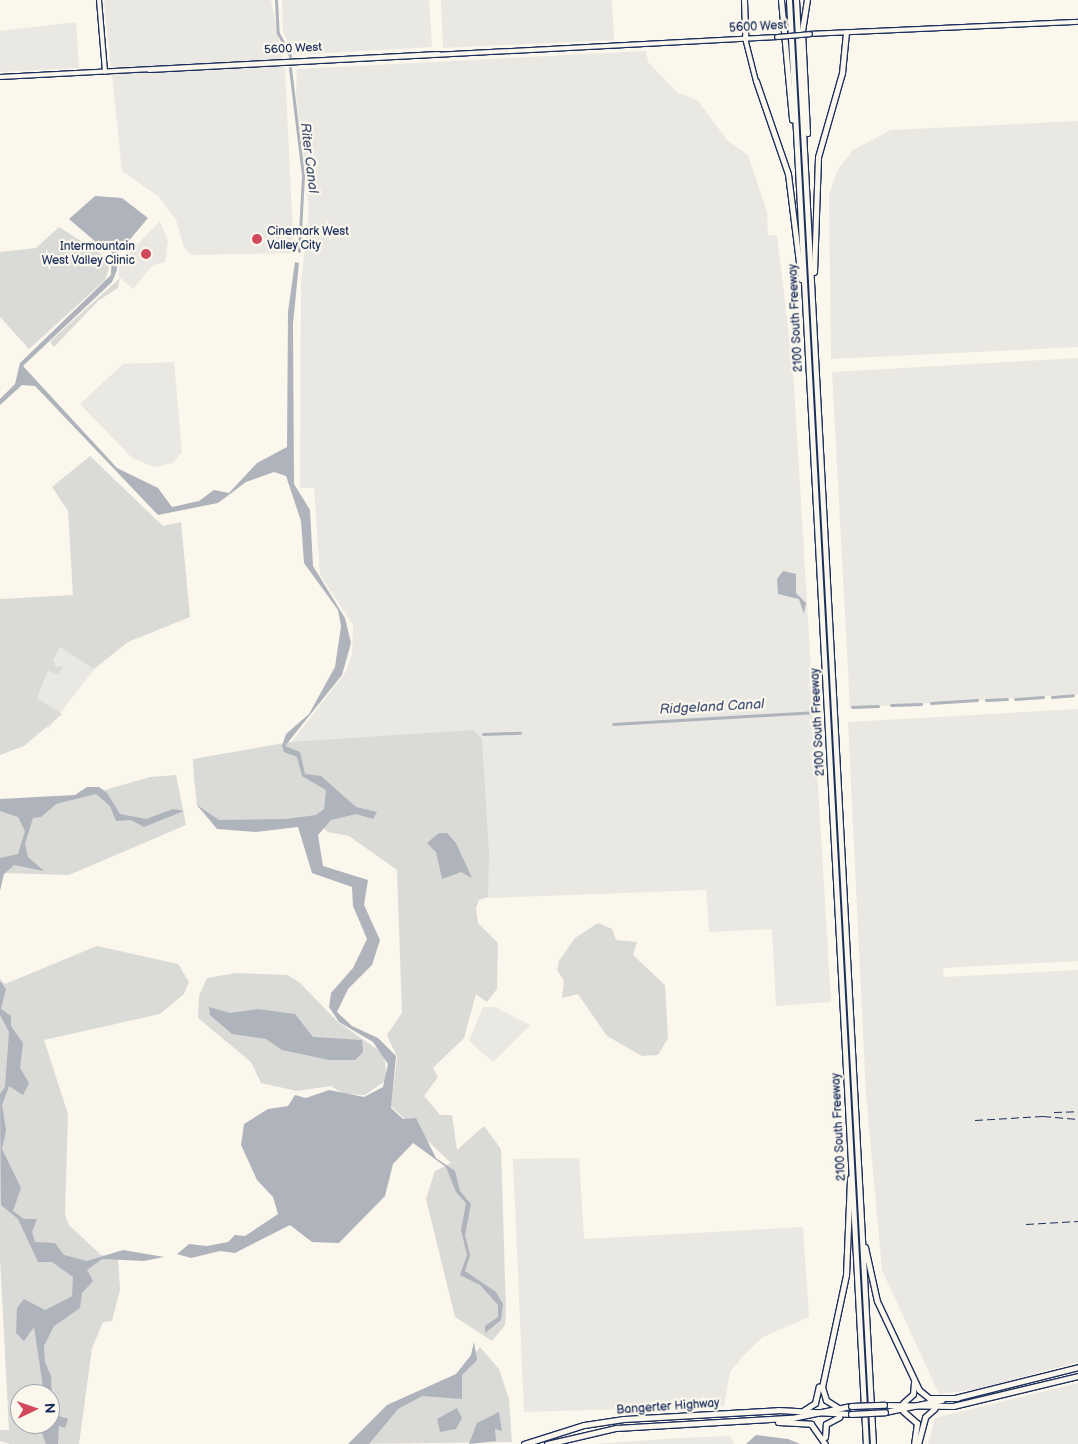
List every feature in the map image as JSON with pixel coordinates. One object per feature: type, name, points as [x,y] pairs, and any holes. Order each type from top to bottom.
[{"type":"highway","points":[[744,0],[745,38]]},
{"type":"highway","points":[[781,0],[798,171]]},
{"type":"highway","name":"2100 South Freeway","points":[[789,0],[866,1444]]},
{"type":"highway","name":"2100 South Freeway","points":[[796,0],[814,305],[873,1444]]},
{"type":"highway","points":[[805,169],[802,31],[807,1]]},
{"type":"highway","points":[[814,305],[817,164],[842,73],[846,32]]},
{"type":"highway","points":[[756,81],[788,174],[805,304]]},
{"type":"highway","points":[[858,1155],[872,1283],[915,1388],[911,1398],[900,1404]]},
{"type":"highway","points":[[839,1407],[827,1401],[822,1391],[846,1275],[851,1168]]},
{"type":"highway","points":[[802,1410],[816,1401],[833,1337]]},
{"type":"highway","points":[[905,1361],[925,1396],[957,1398]]},
{"type":"highway","name":"Bangerter Highway","points":[[524,1444],[610,1421],[802,1410],[851,1414],[900,1411],[1078,1367]]},
{"type":"highway","name":"Bangerter Highway","points":[[547,1444],[622,1428],[745,1421],[816,1412],[839,1407],[900,1404],[940,1407],[1006,1396],[1078,1376]]},
{"type":"highway","points":[[916,1444],[925,1416],[940,1407]]},
{"type":"highway","points":[[900,1411],[916,1422],[916,1444]]},
{"type":"highway","points":[[826,1444],[824,1429],[828,1422],[851,1414]]},
{"type":"highway","points":[[745,1421],[808,1423],[819,1430],[826,1444]]},
{"type":"main road","points":[[99,0],[105,72]]},
{"type":"main road","name":"5600 West","points":[[0,77],[846,32],[1078,22]]},
{"type":"main road","points":[[745,38],[756,81]]},
{"type":"main road","name":"5600 West","points":[[150,70],[159,71],[217,63],[438,54]]},
{"type":"shaded area","points":[[104,0],[271,0],[285,71],[294,253],[191,255],[184,247],[176,220],[158,196],[122,171]]},
{"type":"shaded area","points":[[282,0],[429,0],[432,47],[293,55],[283,31]]},
{"type":"shaded area","points":[[441,0],[612,0],[614,40],[443,48]]},
{"type":"shaded area","points":[[76,22],[79,68],[0,72],[0,31]]},
{"type":"shaded area","points":[[646,51],[648,62],[677,92],[698,101],[727,140],[748,155],[767,212],[768,235],[777,235],[793,369],[831,1002],[776,1006],[772,929],[709,932],[706,890],[488,898],[290,744],[345,673],[352,655],[353,625],[320,575],[314,488],[300,488],[301,283],[309,210],[296,95],[297,69]]},
{"type":"shaded area","points":[[1078,121],[1078,347],[831,359],[829,195],[837,171],[853,150],[891,130]]},
{"type":"shaded area","points":[[95,196],[122,198],[148,218],[127,243],[116,248],[117,270],[112,282],[23,366],[117,468],[158,488],[172,507],[199,501],[214,490],[229,493],[257,463],[287,447],[288,312],[295,262],[299,263],[293,324],[294,484],[310,510],[313,566],[345,618],[351,643],[342,675],[285,746],[300,752],[305,774],[321,776],[356,807],[377,812],[373,819],[356,814],[331,820],[318,835],[323,866],[368,880],[364,905],[380,940],[372,965],[348,989],[337,1012],[352,1026],[378,1038],[396,1056],[391,1108],[403,1119],[416,1118],[436,1158],[455,1171],[460,1191],[471,1204],[465,1235],[470,1255],[465,1271],[496,1292],[503,1304],[501,1320],[485,1333],[485,1326],[498,1317],[498,1305],[480,1285],[460,1275],[467,1255],[461,1230],[466,1203],[456,1192],[446,1167],[413,1143],[393,1164],[385,1196],[339,1243],[312,1242],[290,1225],[235,1253],[220,1251],[191,1258],[177,1254],[189,1244],[207,1246],[228,1242],[235,1235],[245,1236],[278,1214],[273,1197],[257,1180],[241,1145],[244,1124],[268,1109],[288,1106],[295,1095],[306,1098],[329,1090],[364,1097],[383,1087],[388,1064],[373,1042],[339,1022],[329,1007],[331,993],[353,968],[367,939],[353,906],[352,887],[312,873],[298,827],[256,832],[217,829],[197,805],[219,820],[286,819],[316,815],[324,809],[326,790],[302,776],[297,757],[284,752],[282,746],[286,734],[309,714],[335,667],[341,626],[338,610],[304,563],[301,521],[286,476],[274,472],[246,482],[218,503],[158,515],[35,386],[22,385],[0,405],[0,399],[15,384],[20,363],[111,275],[112,248],[97,243],[69,219]]},
{"type":"shaded area","name":"Intermountain West Valley Clinic","points":[[160,221],[168,241],[165,262],[153,265],[133,289],[119,277],[119,257],[126,256]]},
{"type":"shaded area","points":[[59,227],[107,258],[109,269],[105,280],[29,349],[0,317],[0,252],[36,248]]},
{"type":"shaded area","points":[[120,278],[118,288],[98,301],[54,347],[50,342]]},
{"type":"shaded area","points":[[1078,358],[1078,694],[850,708],[832,372]]},
{"type":"shaded area","points":[[174,362],[182,452],[173,463],[154,467],[132,458],[80,404],[123,364]]},
{"type":"shaded area","points":[[90,456],[163,526],[181,522],[190,617],[128,642],[94,669],[60,647],[53,660],[56,667],[63,666],[58,675],[48,670],[37,698],[62,714],[24,746],[0,755],[0,599],[73,595],[68,511],[52,487]]},
{"type":"shaded area","points":[[783,571],[796,574],[796,593],[806,603],[804,614],[799,599],[778,594],[777,579]]},
{"type":"shaded area","points":[[74,641],[96,667],[48,729],[19,694],[37,643]]},
{"type":"shaded area","points":[[1078,709],[1078,961],[943,968],[944,977],[1078,970],[1078,1362],[978,1389],[939,1394],[882,1270],[866,1094],[848,722]]},
{"type":"shaded area","points":[[473,730],[482,739],[489,853],[488,897],[479,900],[476,908],[478,923],[498,943],[497,989],[487,1002],[476,994],[464,1038],[433,1068],[438,1077],[424,1096],[440,1115],[452,1115],[457,1150],[484,1126],[501,1149],[506,1311],[505,1325],[492,1341],[455,1317],[426,1199],[435,1171],[451,1163],[391,1106],[397,1057],[387,1035],[402,1013],[397,870],[349,836],[328,832],[319,824],[215,823],[197,806],[193,759],[290,742]]},
{"type":"shaded area","points":[[176,775],[186,825],[69,875],[0,873],[0,804],[60,803],[150,777]]},
{"type":"shaded area","points":[[87,787],[99,787],[107,793],[120,814],[146,819],[173,809],[184,811],[144,827],[131,820],[116,821],[110,806],[96,794],[56,804],[41,817],[33,818],[25,844],[28,857],[44,871],[14,865],[4,874],[0,891],[0,858],[18,854],[25,831],[18,817],[0,811],[0,799],[75,795]]},
{"type":"shaded area","points":[[439,833],[447,833],[456,843],[472,878],[461,872],[442,879],[436,852],[427,843]]},
{"type":"shaded area","points":[[598,923],[612,929],[616,940],[637,942],[633,955],[665,985],[668,1038],[658,1055],[642,1056],[607,1036],[578,994],[562,998],[564,981],[557,970],[559,961],[575,938]]},
{"type":"shaded area","points":[[97,946],[178,964],[189,982],[184,994],[160,1014],[44,1040],[68,1114],[65,1215],[69,1225],[101,1255],[118,1258],[120,1290],[112,1321],[103,1322],[92,1348],[79,1444],[10,1444],[0,1441],[0,1430],[9,1430],[0,1258],[0,979],[5,984]]},
{"type":"shaded area","points":[[236,973],[287,975],[299,982],[338,1022],[384,1054],[387,1080],[365,1095],[344,1094],[331,1086],[297,1091],[261,1083],[251,1062],[198,1018],[199,996],[207,978]]},
{"type":"shaded area","points":[[0,981],[6,989],[1,1009],[11,1016],[11,1026],[23,1043],[20,1068],[29,1083],[23,1095],[9,1086],[2,1105],[6,1130],[2,1149],[21,1188],[13,1211],[24,1219],[37,1219],[32,1232],[35,1242],[55,1243],[64,1255],[87,1261],[123,1250],[164,1257],[144,1261],[102,1259],[87,1270],[93,1281],[82,1293],[80,1308],[54,1326],[44,1346],[45,1362],[51,1376],[51,1384],[43,1384],[34,1327],[24,1341],[16,1333],[17,1308],[24,1299],[45,1310],[67,1299],[72,1296],[73,1277],[52,1262],[38,1262],[18,1219],[1,1205],[0,1094],[5,1087],[9,1032],[0,1015]]},
{"type":"shaded area","points":[[209,1007],[230,1013],[257,1009],[295,1014],[313,1037],[362,1040],[363,1052],[355,1060],[329,1060],[282,1050],[266,1039],[232,1034],[210,1015]]},
{"type":"shaded area","points":[[483,1007],[495,1007],[530,1025],[493,1062],[469,1041]]},
{"type":"shaded area","points":[[579,1158],[584,1239],[803,1227],[809,1317],[763,1337],[744,1355],[730,1372],[724,1406],[524,1412],[513,1159]]},
{"type":"shaded area","points":[[474,1342],[477,1360],[462,1375],[462,1399],[422,1396],[398,1409],[369,1444],[348,1444],[387,1405],[456,1374],[471,1355]]},
{"type":"shaded area","points":[[480,1347],[499,1369],[509,1399],[512,1442],[356,1444],[393,1407],[459,1375]]},
{"type":"shaded area","points":[[1078,1383],[1078,1444],[928,1444],[935,1418]]},
{"type":"shaded area","points":[[457,1408],[462,1418],[456,1429],[440,1432],[437,1419]]},
{"type":"shaded area","points":[[499,1412],[502,1431],[495,1429],[496,1441],[469,1444],[477,1423]]},
{"type":"shaded area","points":[[60,1416],[68,1419],[65,1428],[60,1426]]},
{"type":"shaded area","points":[[42,1434],[59,1434],[58,1444],[46,1444]]},
{"type":"shaded area","points":[[756,1435],[788,1439],[800,1444],[746,1444]]},
{"type":"shaded area","points":[[730,1436],[734,1444],[594,1444],[679,1438]]},
{"type":"waterway","name":"Riter Canal","points":[[276,0],[278,33],[290,56]]},
{"type":"waterway","name":"Riter Canal","points":[[290,68],[303,176],[299,251]]},
{"type":"waterway","name":"Ridgeland Canal","points":[[1052,697],[1073,695]]},
{"type":"waterway","name":"Ridgeland Canal","points":[[1015,699],[1043,697]]},
{"type":"waterway","name":"Ridgeland Canal","points":[[986,700],[1007,699]]},
{"type":"waterway","name":"Ridgeland Canal","points":[[931,703],[977,700]]},
{"type":"waterway","name":"Ridgeland Canal","points":[[891,705],[921,704]]},
{"type":"waterway","name":"Ridgeland Canal","points":[[852,707],[878,706]]},
{"type":"waterway","name":"Ridgeland Canal","points":[[613,724],[813,712]]},
{"type":"waterway","name":"Ridgeland Canal","points":[[483,734],[520,733]]},
{"type":"railway","points":[[1054,1112],[1078,1111]]},
{"type":"railway","points":[[975,1120],[1043,1116],[1078,1119]]},
{"type":"railway","points":[[1026,1224],[1078,1221]]},
{"type":"place","name":"Cinemark West Valley City","points":[[257,239]]},
{"type":"place","name":"Intermountain West Valley Clinic","points":[[146,254]]}]
